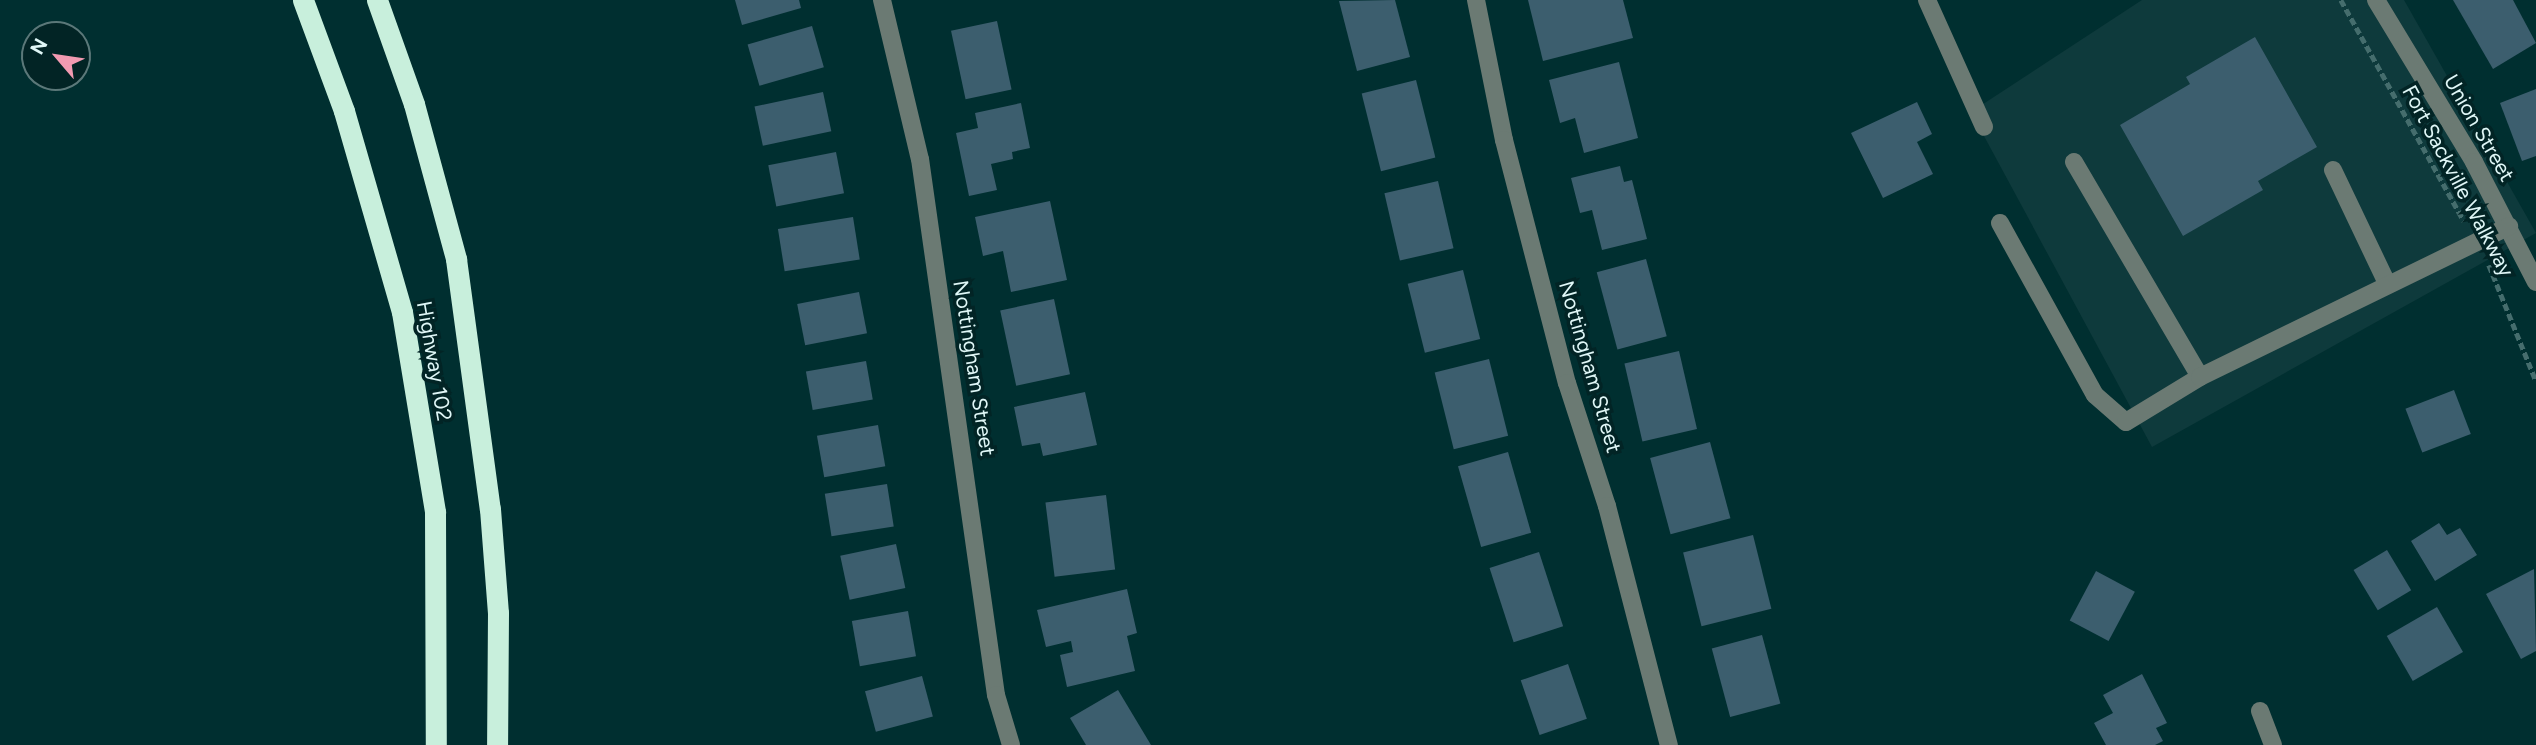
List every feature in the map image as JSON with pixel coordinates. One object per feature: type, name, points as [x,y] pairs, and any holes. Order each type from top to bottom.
[{"type":"highway","name":"Highway 102","points":[[303,0],[344,111],[402,313],[435,512],[436,745]]},
{"type":"highway","name":"Highway 102","points":[[377,0],[418,117],[456,259],[490,509],[498,613],[497,745]]},
{"type":"street","name":"Nottingham Street","points":[[881,0],[920,159],[996,695],[1011,745]]},
{"type":"street","name":"Nottingham Street","points":[[1476,0],[1504,140],[1567,383],[1607,506],[1668,745]]},
{"type":"street","points":[[1927,0],[1984,127]]},
{"type":"street","name":"Union Street","points":[[2376,0],[2509,226],[2536,282]]},
{"type":"street","points":[[2074,162],[2200,377]]},
{"type":"street","points":[[2333,170],[2387,283]]},
{"type":"street","points":[[2000,223],[2095,395],[2126,422],[2200,377],[2387,283],[2509,226]]},
{"type":"street","points":[[2260,711],[2273,745]]},
{"type":"path","name":"Fort Sackville Walkway","points":[[2341,0],[2476,243],[2536,381]]},
{"type":"shaded area","points":[[2142,0],[2404,0],[2536,233],[2152,447],[1971,112]]},
{"type":"building","points":[[735,0],[799,0],[801,8],[742,25]]},
{"type":"building","points":[[1395,0],[1410,57],[1357,71],[1339,1]]},
{"type":"building","points":[[1528,0],[1623,0],[1633,38],[1543,61]]},
{"type":"building","points":[[2453,0],[2513,0],[2536,43],[2493,69]]},
{"type":"building","points":[[997,21],[1012,89],[966,99],[951,31]]},
{"type":"building","points":[[812,26],[824,67],[759,86],[748,44]]},
{"type":"building","points":[[2255,37],[2317,147],[2258,181],[2263,190],[2183,236],[2120,125],[2190,84],[2186,77]]},
{"type":"building","points":[[1619,62],[1638,138],[1584,153],[1575,118],[1560,123],[1549,80]]},
{"type":"building","points":[[1416,80],[1435,158],[1381,171],[1362,94]]},
{"type":"building","points":[[2536,89],[2536,156],[2522,161],[2500,103]]},
{"type":"building","points":[[823,92],[831,131],[763,146],[755,107]]},
{"type":"building","points":[[1917,102],[1932,134],[1917,142],[1933,174],[1883,198],[1851,133]]},
{"type":"building","points":[[1021,103],[1030,148],[1012,152],[1013,159],[991,164],[997,190],[969,196],[956,133],[978,128],[975,113]]},
{"type":"building","points":[[836,152],[844,193],[776,206],[768,165]]},
{"type":"building","points":[[1620,166],[1624,182],[1632,180],[1647,239],[1602,250],[1592,210],[1580,213],[1571,178]]},
{"type":"building","points":[[1438,181],[1454,248],[1400,261],[1384,193]]},
{"type":"building","points":[[1050,201],[1067,280],[1011,292],[1003,251],[983,256],[975,217]]},
{"type":"building","points":[[853,217],[860,259],[785,271],[778,229]]},
{"type":"building","points":[[1646,259],[1667,336],[1617,349],[1597,272]]},
{"type":"building","points":[[1463,270],[1480,339],[1425,353],[1408,284]]},
{"type":"building","points":[[859,292],[867,333],[805,345],[797,304]]},
{"type":"building","points":[[1054,299],[1070,374],[1016,386],[1000,310]]},
{"type":"building","points":[[1679,351],[1697,429],[1642,442],[1624,364]]},
{"type":"building","points":[[1489,359],[1508,436],[1454,449],[1435,373]]},
{"type":"building","points":[[866,361],[873,399],[813,410],[806,372]]},
{"type":"building","points":[[2454,390],[2471,434],[2422,453],[2405,409]]},
{"type":"building","points":[[1085,392],[1097,445],[1043,456],[1040,443],[1022,446],[1014,407]]},
{"type":"building","points":[[878,425],[885,466],[824,477],[817,436]]},
{"type":"building","points":[[1710,442],[1730,518],[1671,534],[1650,458]]},
{"type":"building","points":[[1508,452],[1531,533],[1481,547],[1458,466]]},
{"type":"building","points":[[887,484],[894,526],[832,536],[825,494]]},
{"type":"building","points":[[1106,495],[1115,569],[1055,577],[1045,502]]},
{"type":"building","points":[[2439,523],[2447,535],[2460,528],[2477,555],[2435,581],[2411,541]]},
{"type":"building","points":[[1753,535],[1771,609],[1702,626],[1683,552]]},
{"type":"building","points":[[896,544],[905,588],[850,600],[840,556]]},
{"type":"building","points":[[2387,550],[2411,590],[2378,610],[2354,570]]},
{"type":"building","points":[[1539,552],[1563,626],[1514,642],[1490,568]]},
{"type":"building","points":[[2534,569],[2536,651],[2521,659],[2486,594]]},
{"type":"building","points":[[2096,571],[2135,592],[2109,641],[2070,620]]},
{"type":"building","points":[[1127,589],[1137,633],[1127,636],[1135,671],[1067,687],[1060,655],[1073,652],[1071,641],[1046,647],[1037,610]]},
{"type":"building","points":[[2437,607],[2463,652],[2413,681],[2387,636]]},
{"type":"building","points":[[908,611],[916,656],[860,666],[852,621]]},
{"type":"building","points":[[1762,635],[1780,704],[1730,717],[1712,648]]},
{"type":"building","points":[[1568,664],[1587,719],[1540,735],[1521,680]]},
{"type":"building","points":[[2142,674],[2167,723],[2156,728],[2163,741],[2155,745],[2106,745],[2094,723],[2113,713],[2103,695]]},
{"type":"building","points":[[922,676],[933,717],[876,732],[865,691]]},
{"type":"building","points":[[1118,690],[1151,745],[1086,745],[1070,718]]}]
